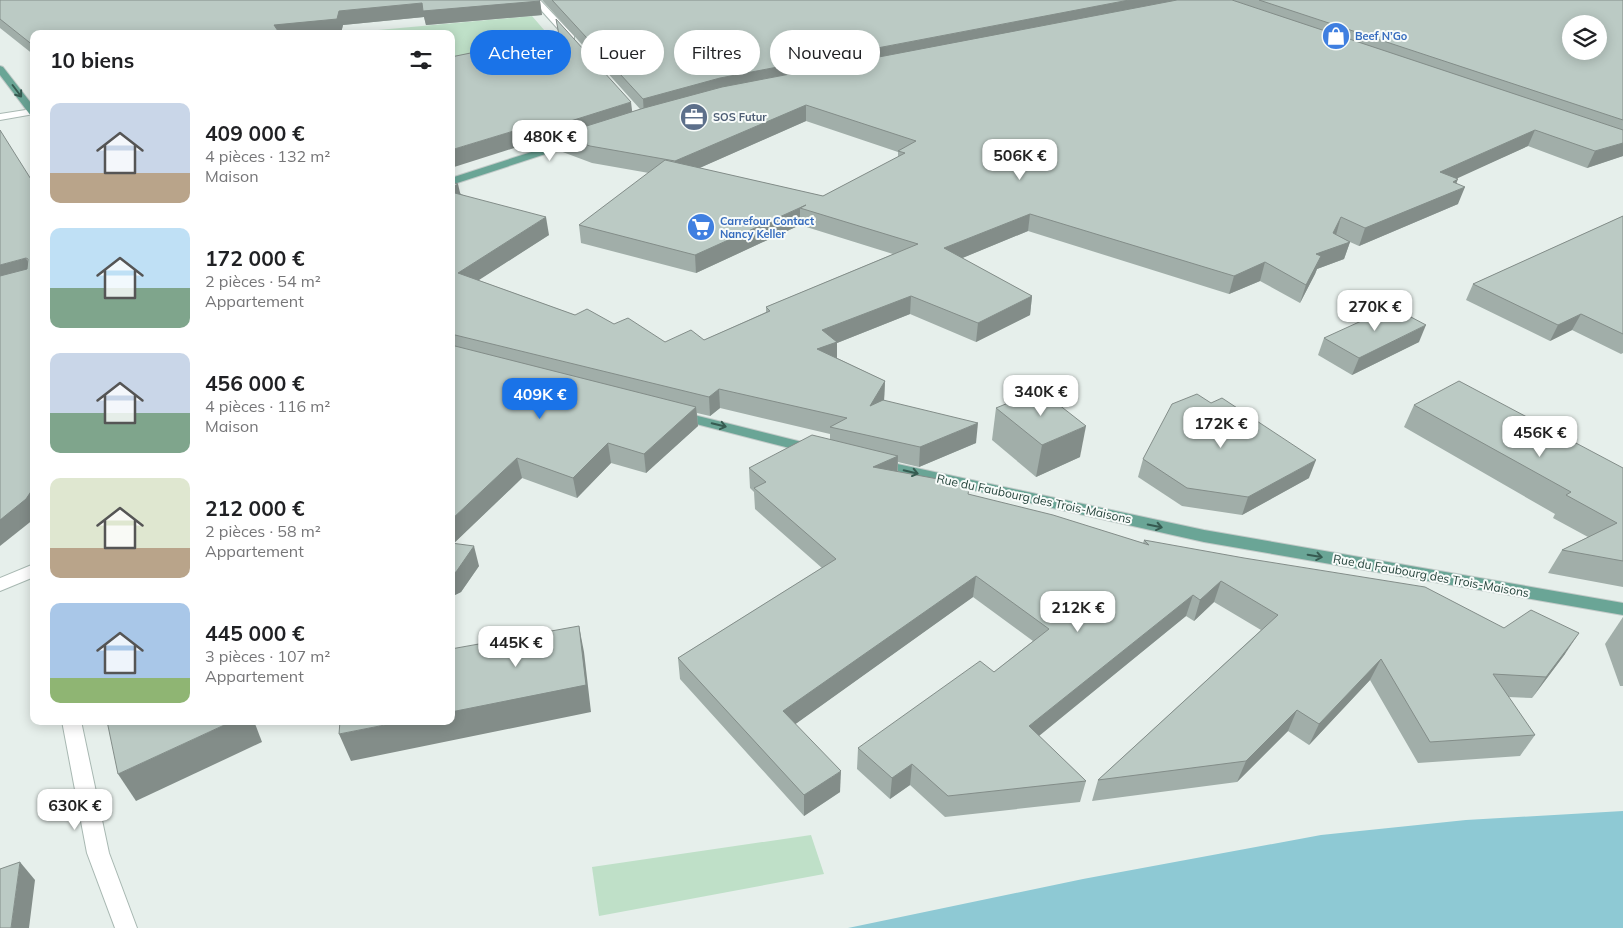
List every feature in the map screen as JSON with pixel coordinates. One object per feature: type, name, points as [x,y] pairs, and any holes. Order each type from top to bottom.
[{"type":"main road","points":[[0,69],[30,109]]},
{"type":"main road","points":[[455,181],[588,137]]},
{"type":"main road","points":[[662,411],[826,452]]},
{"type":"main road","name":"Rue du Faubourg des Trois-Maisons","points":[[864,462],[1204,536],[1623,609]]},
{"type":"street","points":[[536,0],[578,47]]},
{"type":"street","points":[[0,117],[30,113]]},
{"type":"street","points":[[0,585],[30,572]]},
{"type":"street","points":[[72,725],[98,853],[126,928]]},
{"type":"green space","points":[[532,16],[544,30],[470,30],[470,58],[455,60],[455,30],[378,30]]},
{"type":"green space","points":[[811,835],[824,874],[599,916],[592,867]]},
{"type":"water","points":[[1623,811],[1623,928],[848,928],[1083,879],[1321,835],[1466,820]]},
{"type":"building","points":[[0,0],[540,0],[423,11],[422,3],[339,11],[337,19],[274,25],[277,30],[30,30],[30,43],[0,19]]},
{"type":"building","points":[[552,0],[1129,0],[880,47],[880,30],[770,30],[770,68],[760,70],[760,30],[674,30],[674,75],[736,75],[643,99],[621,75],[664,75],[664,30],[581,30],[581,32]]},
{"type":"building","points":[[1177,0],[1232,0],[1623,130],[1623,143],[1595,151],[1535,130],[1440,172],[1458,179],[1453,182],[1465,187],[1365,228],[1341,217],[1333,233],[1350,242],[1316,254],[1321,256],[1306,285],[1265,262],[1234,276],[1030,214],[944,248],[1032,296],[978,323],[911,296],[822,330],[837,342],[817,349],[885,381],[870,406],[883,400],[978,423],[920,447],[830,427],[847,418],[719,389],[709,397],[455,335],[455,193],[546,217],[458,273],[575,315],[587,309],[614,324],[628,318],[665,342],[691,330],[704,340],[770,311],[766,307],[918,244],[800,208],[806,205],[695,255],[579,225],[665,160],[823,196],[905,153],[898,151],[916,141],[806,105],[675,161],[590,146],[558,135],[644,108],[722,87],[785,75],[880,75],[880,57]]},
{"type":"building","points":[[1259,0],[1623,0],[1623,120]]},
{"type":"building","points":[[556,19],[566,30],[558,30]]},
{"type":"building","points":[[571,36],[581,47],[581,75],[607,75],[631,102],[542,130],[530,126],[455,149],[455,56],[470,53],[470,75],[571,75]]},
{"type":"building","points":[[0,130],[30,178],[30,493],[26,499],[0,520],[0,276],[27,269],[28,259],[0,265]]},
{"type":"building","points":[[1623,216],[1623,334],[1581,314],[1558,325],[1473,284]]},
{"type":"building","points":[[1392,307],[1426,325],[1359,358],[1324,338]]},
{"type":"building","points":[[455,346],[696,407],[644,454],[608,443],[573,478],[517,458],[455,516]]},
{"type":"building","points":[[1459,381],[1623,468],[1623,561],[1562,550],[1617,523],[1566,495],[1571,492],[1414,405]]},
{"type":"building","points":[[1040,390],[1086,426],[1042,445],[996,408]]},
{"type":"building","points":[[1197,394],[1211,403],[1222,398],[1316,460],[1248,497],[1187,488],[1143,459],[1172,404]]},
{"type":"building","points":[[812,435],[898,456],[873,467],[938,479],[969,489],[968,494],[1053,515],[1149,545],[1144,540],[1425,587],[1504,628],[1531,610],[1579,633],[1546,677],[1493,674],[1535,735],[1430,742],[1381,659],[1319,724],[1297,710],[1246,761],[1098,780],[1278,615],[1221,581],[1200,600],[1193,595],[1029,726],[1086,781],[948,796],[912,764],[892,778],[858,748],[980,661],[994,672],[1049,629],[976,576],[783,711],[841,771],[804,795],[678,658],[836,559],[754,488],[766,482],[749,468]]},
{"type":"building","points":[[455,544],[474,546],[456,572]]},
{"type":"building","points":[[579,626],[586,685],[455,711],[455,648]]},
{"type":"building","points":[[108,725],[224,725],[118,774]]},
{"type":"building","points":[[340,725],[385,725],[339,734]]},
{"type":"building","points":[[20,862],[11,928],[0,928],[0,869]]},
{"type":"place","name":"Beef N’Go","points":[[1336,36]]},
{"type":"place","name":"SOS Futur","points":[[694,117]]},
{"type":"place","name":"Carrefour Contact Nancy Keller","points":[[701,227]]}]
